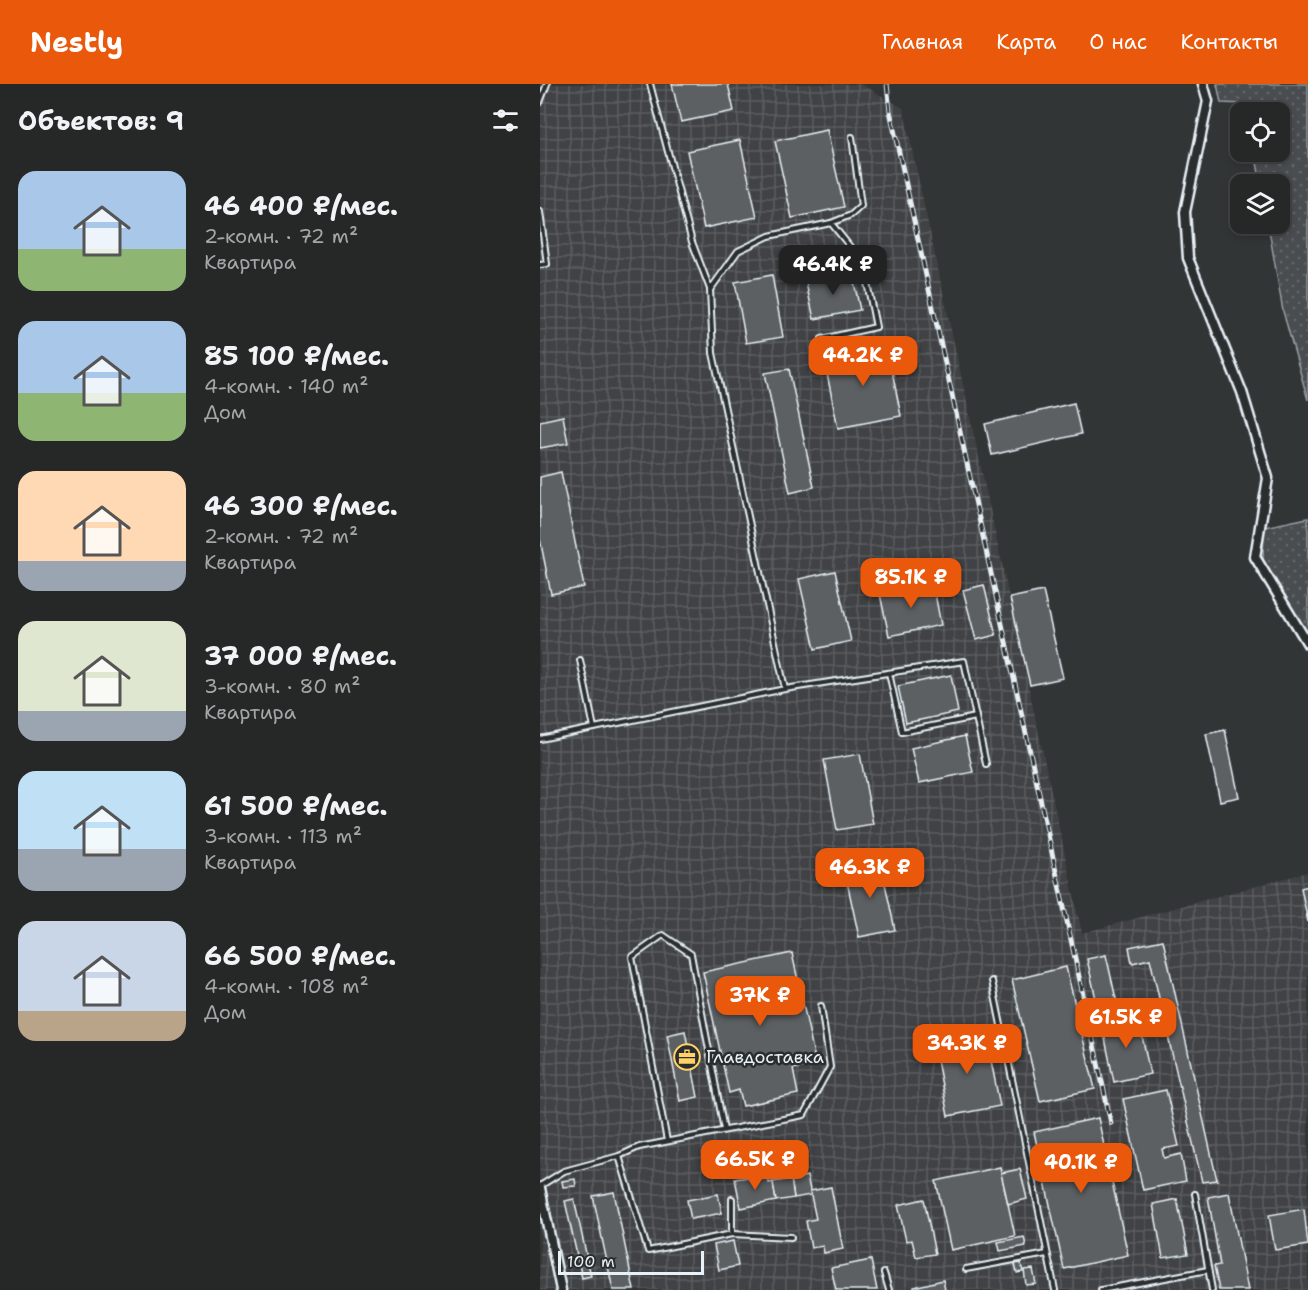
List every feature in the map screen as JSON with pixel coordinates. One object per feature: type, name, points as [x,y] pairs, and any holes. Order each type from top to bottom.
[{"type":"street","points":[[1203,84],[1208,102],[1185,212],[1188,258],[1242,392],[1268,478],[1255,556],[1308,644]]},
{"type":"street","points":[[540,1187],[561,1290]]},
{"type":"lane","points":[[540,102],[547,84]]},
{"type":"lane","points":[[650,84],[692,242],[711,290],[713,353],[784,689]]},
{"type":"lane","points":[[711,290],[738,251],[769,236],[831,223],[851,215],[861,206],[852,137]]},
{"type":"lane","points":[[540,212],[547,264],[540,265]]},
{"type":"lane","points":[[822,339],[876,327],[863,264],[831,223]]},
{"type":"lane","points":[[580,660],[594,728]]},
{"type":"lane","points":[[540,739],[784,689],[964,660],[986,764]]},
{"type":"lane","points":[[889,673],[902,732],[976,717]]},
{"type":"lane","points":[[667,1141],[632,957],[663,935],[691,954],[724,1130]]},
{"type":"lane","points":[[992,981],[1055,1290]]},
{"type":"lane","points":[[540,1187],[564,1171],[619,1156],[639,1147],[804,1114],[830,1067],[821,1006]]},
{"type":"lane","points":[[619,1156],[648,1251],[732,1234],[791,1237]]},
{"type":"lane","points":[[1195,1194],[1212,1290]]},
{"type":"lane","points":[[732,1199],[732,1234]]},
{"type":"lane","points":[[966,1269],[1047,1254]]},
{"type":"lane","points":[[1101,1290],[1208,1270]]},
{"type":"lane","points":[[884,1273],[888,1290]]},
{"type":"shaded area","points":[[540,84],[861,84],[903,108],[1082,933],[1308,872],[1308,1290],[540,1290]]},
{"type":"shaded area","points":[[1217,84],[1308,84],[1308,400],[1283,311],[1270,234],[1290,234],[1290,174],[1259,174],[1257,162],[1290,162],[1290,102],[1221,103]]},
{"type":"shaded area","points":[[1308,518],[1308,639],[1279,594],[1263,559],[1264,527]]},
{"type":"building","points":[[672,84],[728,84],[734,111],[681,122]]},
{"type":"building","points":[[827,130],[844,207],[792,218],[775,141]]},
{"type":"building","points":[[740,140],[757,217],[704,228],[687,151]]},
{"type":"building","points":[[852,273],[860,310],[814,319],[806,283]]},
{"type":"building","points":[[772,275],[783,337],[746,343],[735,282]]},
{"type":"building","points":[[887,346],[901,416],[838,428],[824,359]]},
{"type":"building","points":[[789,369],[814,487],[790,493],[765,373]]},
{"type":"building","points":[[1074,403],[1081,434],[992,455],[985,424]]},
{"type":"building","points":[[563,416],[568,443],[540,448],[540,421]]},
{"type":"building","points":[[561,472],[584,587],[551,594],[540,539],[540,477]]},
{"type":"building","points":[[835,571],[851,641],[815,649],[799,579]]},
{"type":"building","points":[[933,583],[941,625],[889,636],[880,594]]},
{"type":"building","points":[[984,585],[996,635],[976,640],[963,590]]},
{"type":"building","points":[[1043,591],[1063,678],[1030,685],[1010,598]]},
{"type":"building","points":[[951,675],[958,712],[906,723],[898,686]]},
{"type":"building","points":[[1225,730],[1239,797],[1220,801],[1206,734]]},
{"type":"building","points":[[965,736],[973,772],[919,783],[911,748]]},
{"type":"building","points":[[860,754],[873,824],[837,830],[824,760]]},
{"type":"building","points":[[880,860],[895,930],[859,937],[844,868]]},
{"type":"building","points":[[1308,886],[1308,922],[1301,888]]},
{"type":"building","points":[[1163,940],[1217,1180],[1202,1182],[1150,959],[1132,963],[1129,947]]},
{"type":"building","points":[[792,953],[816,1064],[793,1069],[798,1094],[743,1106],[739,1090],[729,1093],[703,972]]},
{"type":"building","points":[[1106,955],[1119,1012],[1100,1017],[1087,959]]},
{"type":"building","points":[[1066,967],[1095,1089],[1040,1101],[1012,980]]},
{"type":"building","points":[[1138,1016],[1150,1074],[1114,1082],[1102,1024]]},
{"type":"building","points":[[685,1031],[698,1097],[680,1101],[667,1035]]},
{"type":"building","points":[[986,1035],[1000,1106],[948,1116],[934,1045]]},
{"type":"building","points":[[1166,1090],[1179,1146],[1162,1149],[1164,1158],[1181,1154],[1186,1181],[1143,1190],[1123,1099]]},
{"type":"building","points":[[1098,1118],[1128,1255],[1064,1269],[1034,1132]]},
{"type":"building","points":[[1000,1167],[1015,1236],[951,1250],[936,1181]]},
{"type":"building","points":[[1020,1169],[1027,1199],[1008,1204],[1001,1173]]},
{"type":"building","points":[[756,1176],[757,1180],[768,1178],[769,1183],[773,1182],[776,1201],[741,1208],[735,1179]]},
{"type":"building","points":[[807,1176],[811,1195],[794,1198],[791,1179]]},
{"type":"building","points":[[575,1179],[576,1186],[563,1187],[562,1181]]},
{"type":"building","points":[[791,1179],[794,1198],[776,1201],[773,1182]]},
{"type":"building","points":[[831,1187],[843,1249],[824,1253],[823,1246],[811,1248],[806,1221],[816,1219],[810,1191]]},
{"type":"building","points":[[614,1192],[634,1290],[613,1290],[593,1196]]},
{"type":"building","points":[[1229,1193],[1248,1290],[1219,1290],[1214,1266],[1220,1265],[1208,1197]]},
{"type":"building","points":[[718,1194],[722,1213],[691,1219],[687,1200]]},
{"type":"building","points":[[574,1199],[591,1276],[582,1278],[565,1201]]},
{"type":"building","points":[[924,1199],[935,1254],[916,1257],[912,1240],[906,1241],[898,1205]]},
{"type":"building","points":[[1177,1199],[1188,1254],[1163,1258],[1153,1204]]},
{"type":"building","points":[[1304,1209],[1308,1245],[1275,1250],[1269,1215]]},
{"type":"building","points":[[1024,1237],[1026,1246],[1000,1251],[998,1242]]},
{"type":"building","points":[[733,1241],[738,1266],[719,1270],[714,1245]]},
{"type":"building","points":[[871,1260],[877,1290],[836,1290],[831,1268]]},
{"type":"building","points":[[1021,1263],[1023,1272],[1017,1273],[1015,1264]]},
{"type":"building","points":[[1033,1269],[1036,1284],[1026,1285],[1024,1270]]},
{"type":"building","points":[[943,1280],[945,1290],[914,1290],[914,1287]]},
{"type":"railway","points":[[887,84],[890,111],[1111,1123]]},
{"type":"place","name":"Главдоставка","points":[[687,1057]]}]
